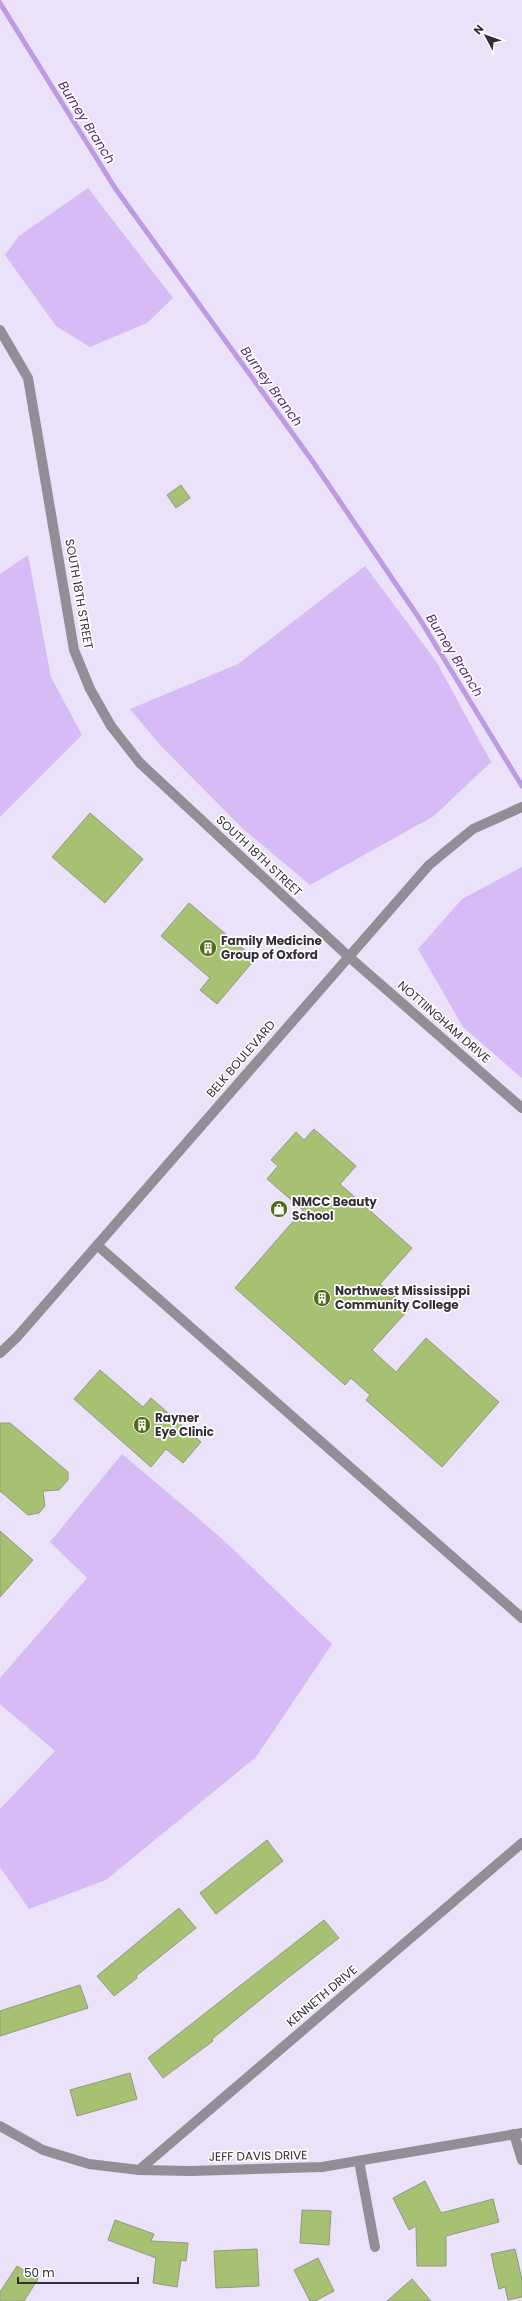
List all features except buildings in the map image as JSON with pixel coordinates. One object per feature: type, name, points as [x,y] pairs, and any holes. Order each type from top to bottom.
[{"type":"street","name":"SOUTH 18TH STREET","points":[[0,330],[28,378],[47,482],[64,603],[74,650],[90,689],[115,732],[140,763],[348,956]]},
{"type":"street","name":"BELK BOULEVARD","points":[[0,1353],[17,1338],[348,956],[429,865],[473,829],[498,816],[522,807]]},
{"type":"street","name":"NOTTIINGHAM DRIVE","points":[[348,956],[522,1108]]},
{"type":"street","points":[[97,1245],[522,1618]]},
{"type":"street","name":"KENNETH DRIVE","points":[[139,2170],[522,1843]]},
{"type":"street","name":"JEFF DAVIS DRIVE","points":[[0,2126],[43,2150],[89,2164],[139,2170],[191,2171],[322,2167],[518,2133]]},
{"type":"street","points":[[518,2133],[522,2160]]},
{"type":"street","points":[[359,2161],[375,2247]]},
{"type":"shaded area","points":[[88,188],[173,298],[147,323],[90,347],[56,326],[5,255],[19,236]]},
{"type":"shaded area","points":[[28,555],[51,677],[82,735],[0,817],[0,574]]},
{"type":"shaded area","points":[[365,566],[436,661],[491,762],[434,816],[310,885],[241,827],[160,745],[130,709],[238,664]]},
{"type":"shaded area","points":[[522,867],[522,1078],[463,1027],[418,949],[462,899]]},
{"type":"shaded area","points":[[122,1454],[219,1536],[332,1644],[256,1757],[106,1880],[29,1909],[0,1867],[0,1809],[55,1751],[0,1704],[0,1678],[87,1578],[50,1542]]},
{"type":"waterway","name":"Burney Branch","points":[[0,3],[115,188],[311,459],[419,618],[522,786]]},
{"type":"place","name":"Family Medicine Group of Oxford","points":[[208,948]]},
{"type":"place","name":"NMCC Beauty School","points":[[279,1209]]},
{"type":"place","name":"Northwest Mississippi Community College","points":[[322,1298]]},
{"type":"place","name":"Rayner Eye Clinic","points":[[142,1425]]}]
